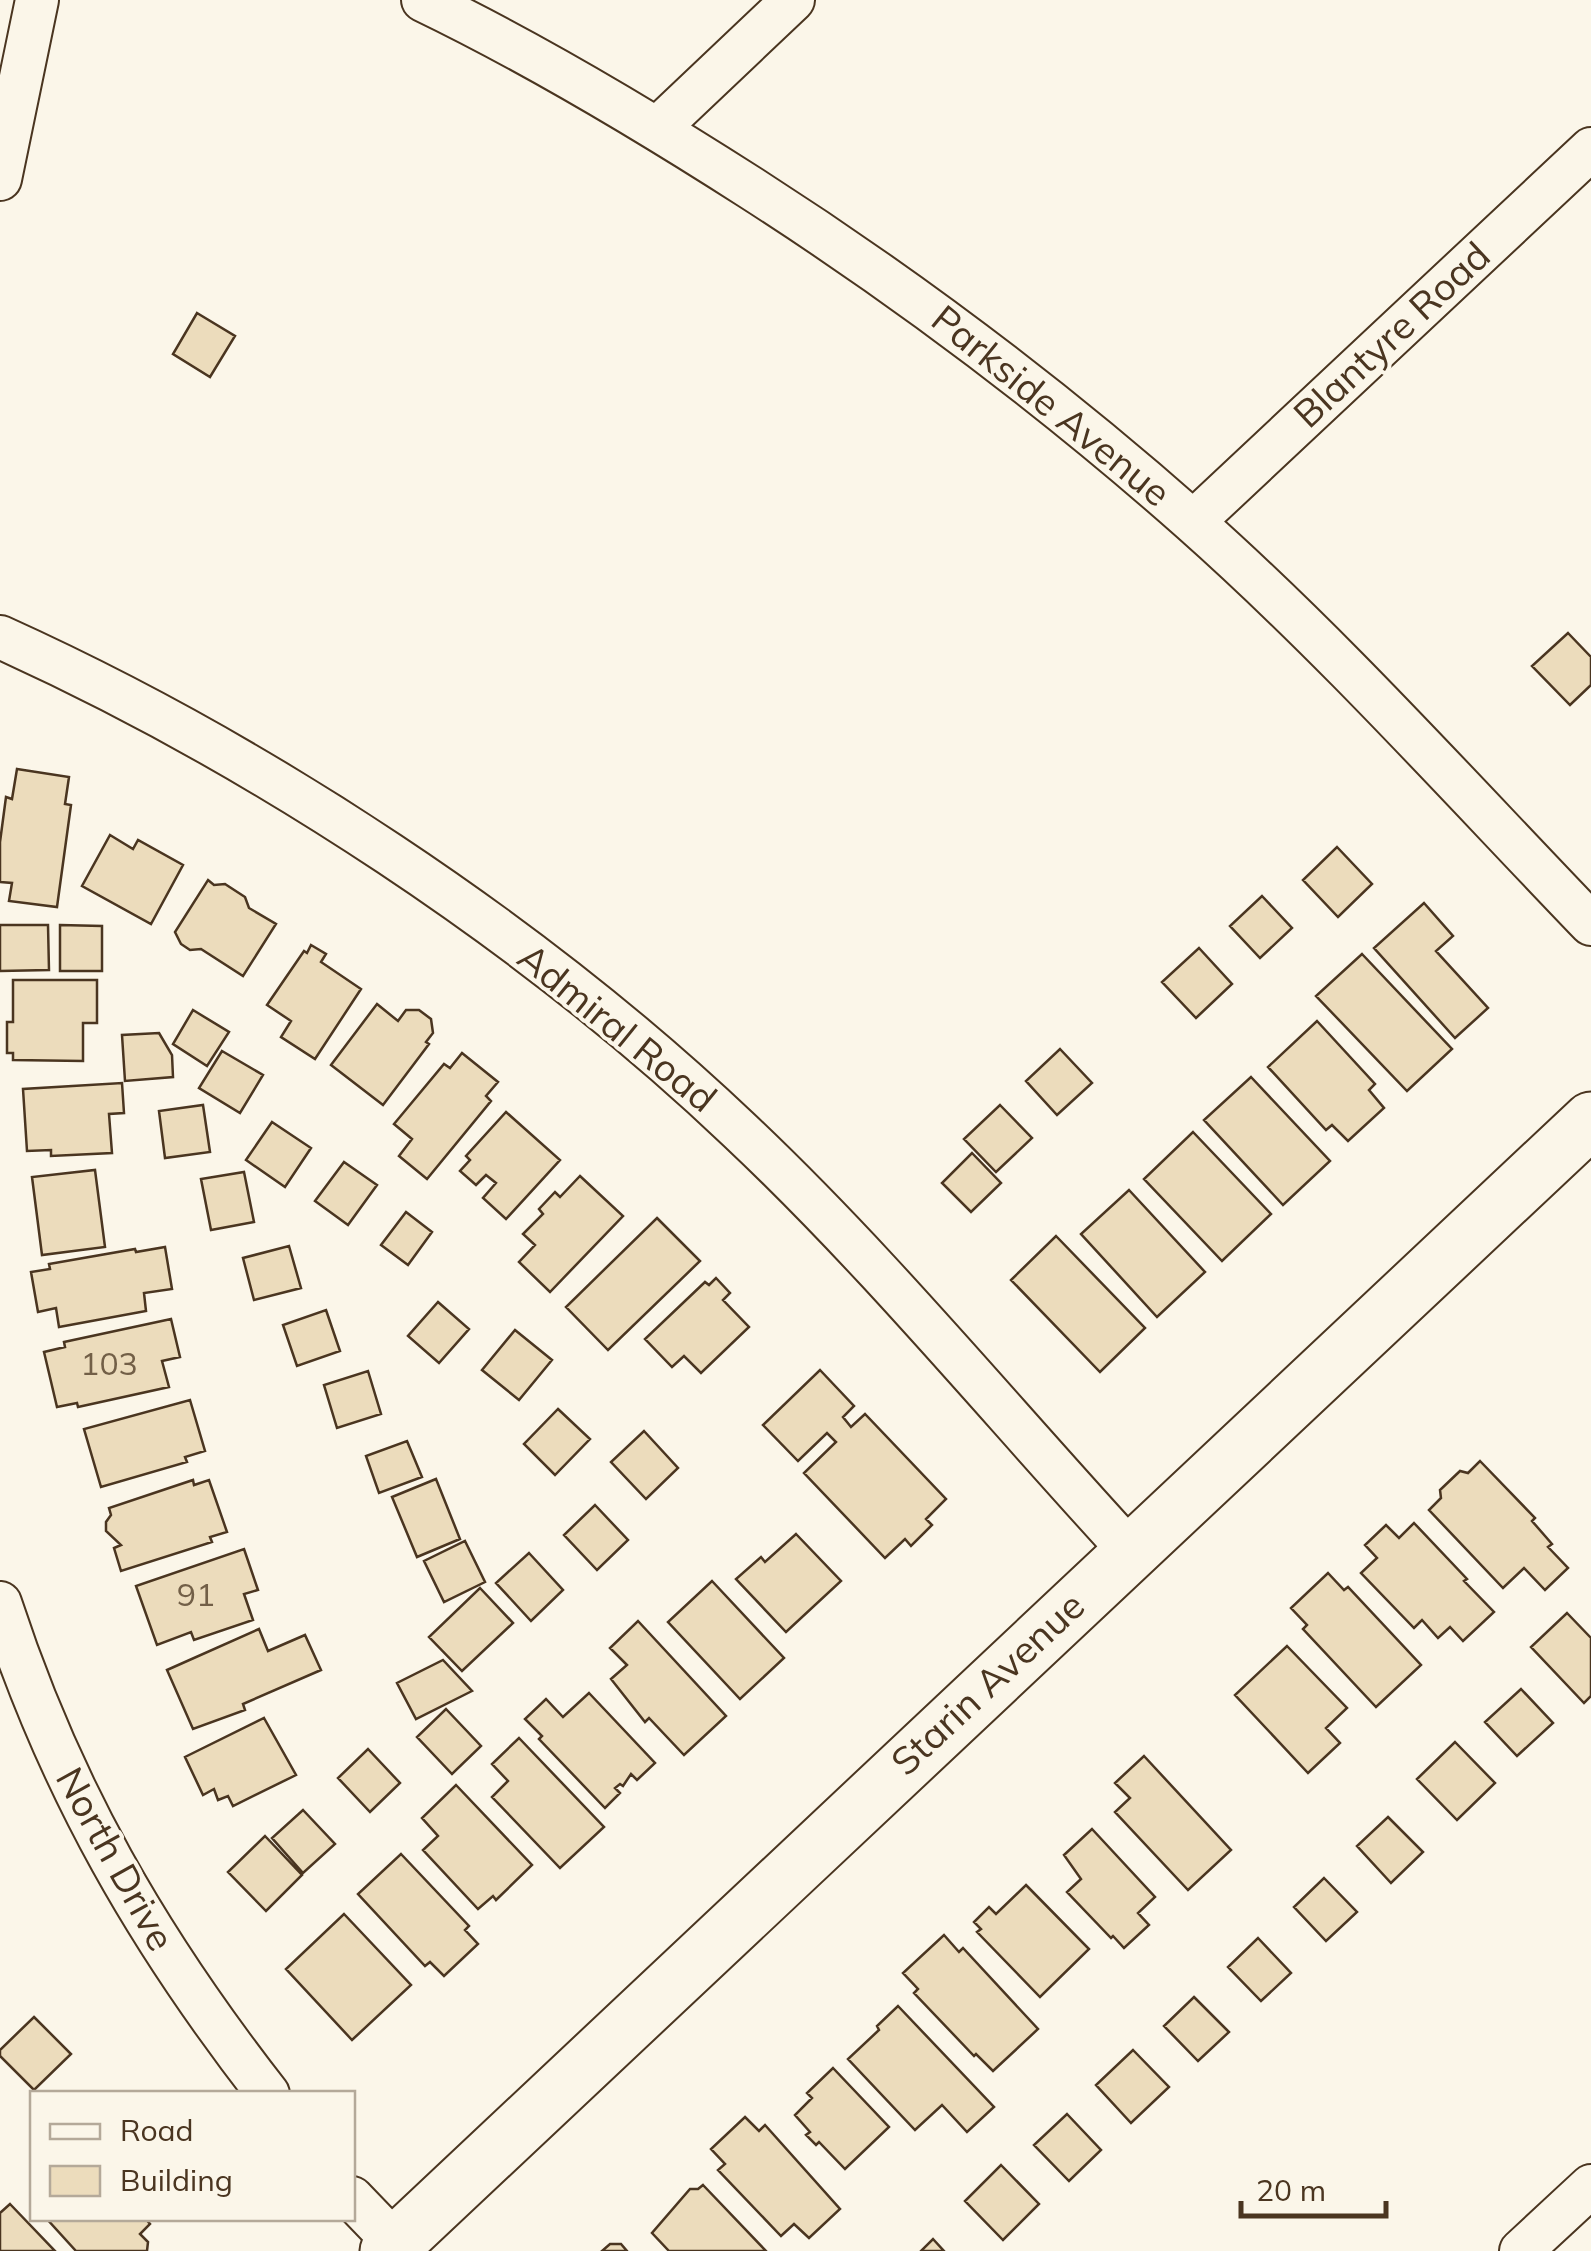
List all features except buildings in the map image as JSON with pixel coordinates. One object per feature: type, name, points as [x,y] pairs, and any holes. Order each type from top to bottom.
[{"type":"street","points":[[0,179],[38,0]]},
{"type":"street","name":"Parkside Avenue","points":[[423,0],[658,128],[852,253],[1033,386],[1193,522],[1321,643],[1591,924]]},
{"type":"street","points":[[658,128],[793,0]]},
{"type":"street","name":"Blantyre Road","points":[[1193,522],[1591,149]]},
{"type":"street","name":"Admiral Road","points":[[0,637],[136,704],[264,776],[405,865],[541,962],[740,1130],[872,1265],[1130,1550]]},
{"type":"street","name":"Starin Avenue","points":[[396,2248],[1130,1550],[1591,1120]]},
{"type":"street","name":"North Drive","points":[[0,1604],[60,1758],[106,1854],[166,1955],[266,2091]]},
{"type":"street","points":[[1520,2251],[1591,2186]]},
{"type":"street","points":[[355,2201],[396,2248]]}]
